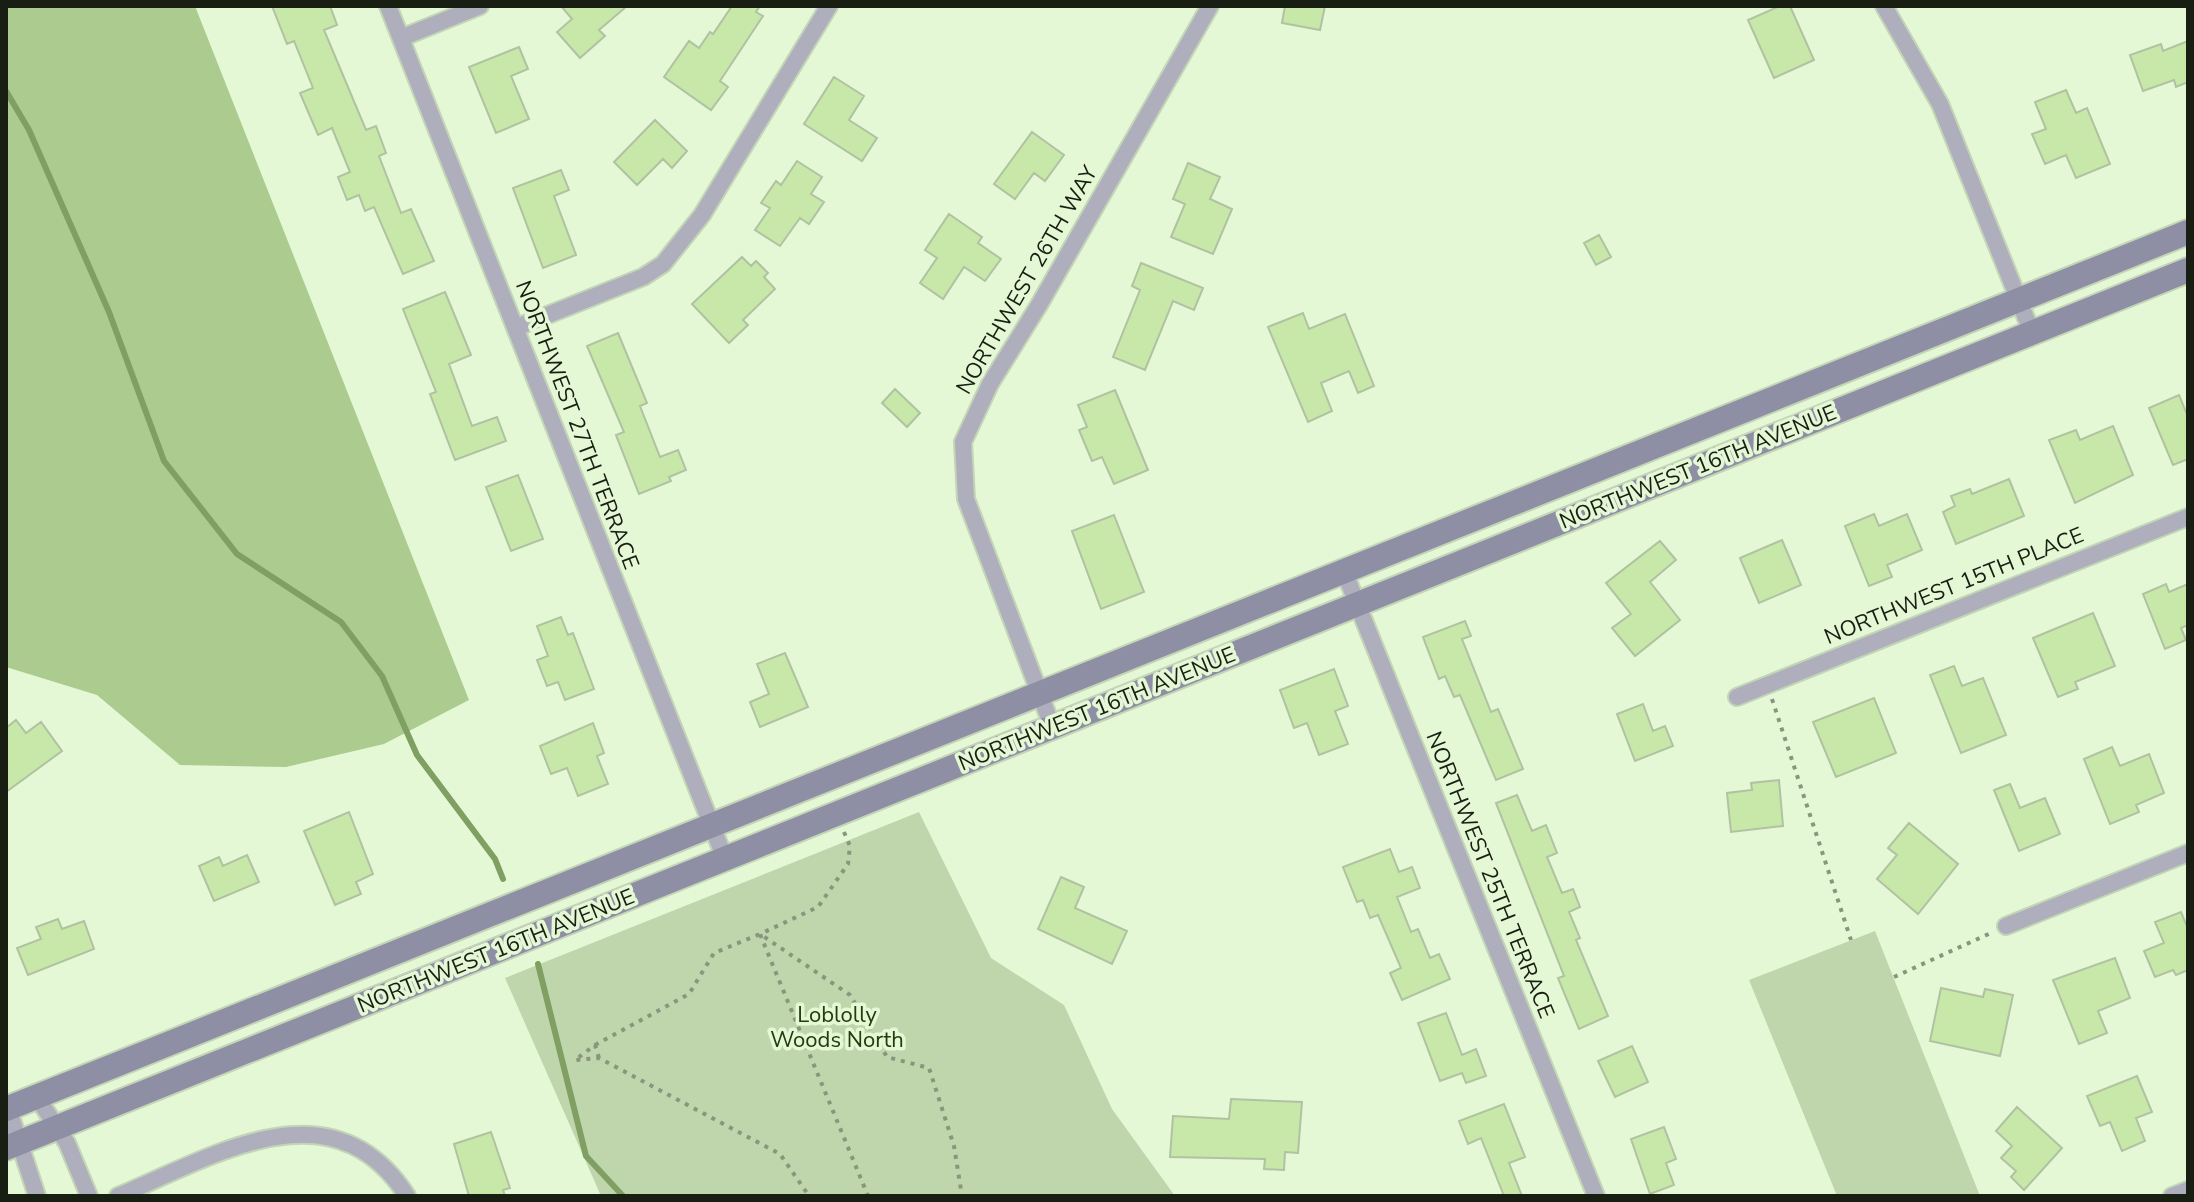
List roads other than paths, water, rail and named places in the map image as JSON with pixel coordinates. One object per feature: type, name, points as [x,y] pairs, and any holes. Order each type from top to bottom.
[{"type":"main road","name":"NORTHWEST 16TH AVENUE","points":[[7,1109],[2188,232]]},
{"type":"main road","name":"NORTHWEST 16TH AVENUE","points":[[14,1145],[2188,270]]},
{"type":"main road","points":[[1677,437],[1690,470]]},
{"type":"main road","points":[[369,965],[382,997]]},
{"type":"street","name":"NORTHWEST 27TH TERRACE","points":[[388,6],[725,859]]},
{"type":"street","points":[[401,38],[480,6]]},
{"type":"street","points":[[515,328],[643,277],[663,264],[702,215],[829,6]]},
{"type":"street","name":"NORTHWEST 26TH WAY","points":[[1052,726],[966,499],[963,442],[990,384],[1141,131],[1210,6]]},
{"type":"street","points":[[1884,6],[1940,104],[2032,333]]},
{"type":"street","name":"NORTHWEST 15TH PLACE","points":[[1737,697],[2188,517]]},
{"type":"street","name":"NORTHWEST 25TH TERRACE","points":[[1344,571],[1596,1196]]},
{"type":"street","points":[[2006,926],[2188,853]]},
{"type":"street","points":[[37,1097],[58,1128],[89,1196]]},
{"type":"street","points":[[7,1109],[14,1145],[37,1196]]},
{"type":"street","points":[[118,1196],[267,1139],[300,1132],[333,1137],[359,1148],[391,1172],[407,1196]]},
{"type":"street","points":[[2172,1196],[2188,1190]]},
{"type":"waterway","points":[[6,91],[29,130],[109,312],[164,461],[237,554],[341,622],[382,676],[417,755],[495,859],[503,879]]},
{"type":"waterway","points":[[538,964],[586,1156],[623,1196]]},
{"type":"park label","name":"Loblolly Woods North","points":[[837,1028]]}]
